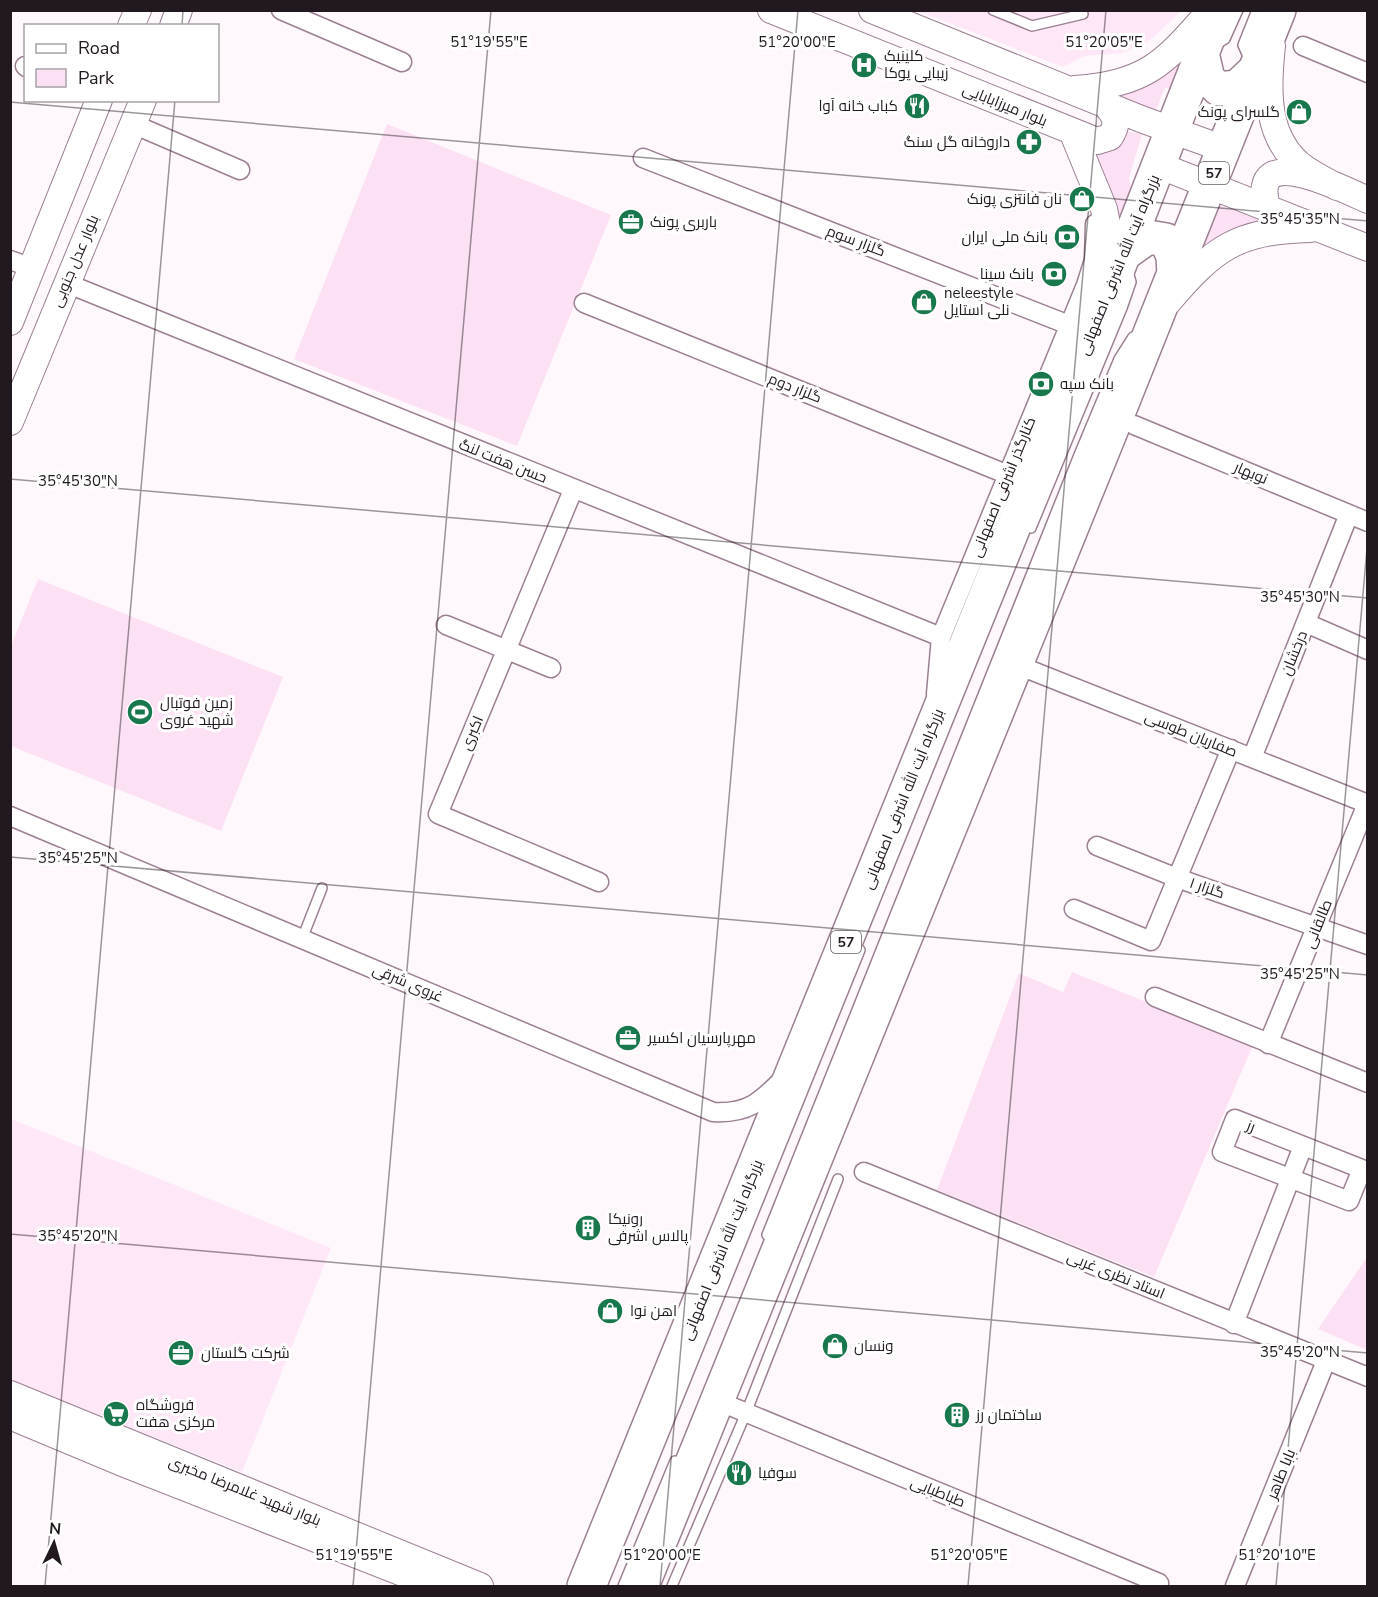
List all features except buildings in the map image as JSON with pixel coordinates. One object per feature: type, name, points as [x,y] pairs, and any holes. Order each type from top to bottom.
[{"type":"highway","name":"بزرگراه آیت الله اشرفی اصفهانی","points":[[585,1587],[1107,297],[1218,10]]},
{"type":"highway","name":"57","points":[[642,1587],[732,1407],[1146,322],[1174,274],[1224,149],[1254,71],[1270,14]]},
{"type":"highway","points":[[1202,53],[1208,79],[1219,88],[1236,87],[1254,71]]},
{"type":"highway","points":[[1124,254],[1148,237],[1166,240],[1173,255],[1174,274]]},
{"type":"main road","points":[[132,24],[138,10]]},
{"type":"main road","name":"بلوار میرزابابایی","points":[[771,10],[1097,141],[1110,137],[1117,127],[1116,117],[1106,105]]},
{"type":"main road","points":[[872,10],[1106,105],[1224,149]]},
{"type":"main road","points":[[1071,90],[1105,87],[1142,76],[1170,54],[1211,10]]},
{"type":"main road","points":[[1270,14],[1268,81],[1270,108],[1276,130],[1290,155],[1304,168],[1337,187]]},
{"type":"main road","points":[[10,322],[21,264],[98,102]]},
{"type":"main road","name":"بلوار عدل جنوبی","points":[[10,422],[142,102]]},
{"type":"main road","points":[[1072,131],[1094,183],[1108,229],[1107,297]]},
{"type":"main road","points":[[1158,165],[1368,248]]},
{"type":"main road","points":[[1267,207],[1263,193],[1264,183],[1270,175],[1281,171],[1302,175],[1368,200]]},
{"type":"main road","points":[[1146,322],[1207,258],[1224,247],[1253,235],[1274,230],[1321,229]]},
{"type":"main road","name":"بلوار شهید غلامرضا مخبری","points":[[10,1394],[129,1455]]},
{"type":"main road","name":"بلوار شهید غلامرضا مخبری","points":[[10,1416],[129,1455],[405,1565],[480,1587]]},
{"type":"main road","points":[[571,1587],[602,1544]]},
{"type":"main road","name":"بلوار شهید غلامرضا مخبری","points":[[405,1565],[436,1587]]},
{"type":"street","points":[[281,10],[402,62]]},
{"type":"street","points":[[1303,46],[1368,73]]},
{"type":"street","points":[[133,124],[240,170]]},
{"type":"street","name":"گلزار سوم","points":[[643,158],[1069,325]]},
{"type":"street","name":"کنارگذر اشرفی اصفهانی","points":[[933,725],[941,637],[1006,474],[1046,387],[1094,261],[1094,183]]},
{"type":"street","name":"حسن هفت لنگ","points":[[66,283],[941,637]]},
{"type":"street","name":"گلزار دوم","points":[[584,303],[1006,474]]},
{"type":"street","name":"نوبهار","points":[[1134,425],[1368,522]]},
{"type":"street","name":"اکبری","points":[[573,490],[438,814],[599,882]]},
{"type":"street","name":"درخشان","points":[[1252,758],[1349,514]]},
{"type":"street","points":[[1306,623],[1368,650]]},
{"type":"street","points":[[446,625],[550,668]]},
{"type":"street","name":"صفاریان طوسی","points":[[1015,664],[1367,804]]},
{"type":"street","points":[[1074,909],[1151,941],[1231,750]]},
{"type":"street","name":"طالقانی","points":[[1268,1044],[1367,804]]},
{"type":"street","name":"غروی شرقی","points":[[10,816],[713,1112],[735,1112],[750,1107],[797,1065]]},
{"type":"street","name":"گلزار ۱","points":[[1097,846],[1177,878],[1368,945]]},
{"type":"street","points":[[1155,997],[1368,1083]]},
{"type":"street","name":"رز","points":[[1235,1119],[1362,1169],[1349,1201],[1290,1178],[1222,1152],[1235,1119]]},
{"type":"street","points":[[1234,1324],[1303,1146]]},
{"type":"street","name":"استاد نظری غربی","points":[[864,1172],[1368,1377]]},
{"type":"street","name":"بابا طاهر","points":[[1235,1587],[1326,1361]]},
{"type":"street","name":"طباطبایی","points":[[732,1407],[1159,1583]]},
{"type":"lane","points":[[993,10],[1032,26],[1083,14]]},
{"type":"lane","points":[[1202,53],[1226,39],[1238,10]]},
{"type":"lane","points":[[1028,536],[1131,282],[1124,254]]},
{"type":"lane","points":[[763,1245],[1083,444],[1119,359],[1146,322]]},
{"type":"lane","points":[[302,939],[322,888]]},
{"type":"lane","points":[[602,1587],[863,943]]},
{"type":"lane","points":[[672,1587],[732,1407],[838,1179]]},
{"type":"lane","points":[[623,1587],[678,1453]]},
{"type":"shaded area","points":[[918,11],[1181,11],[1142,45],[1121,53],[1085,56],[1063,67]]},
{"type":"shaded area","points":[[11,1119],[331,1248],[242,1472],[11,1380]]},
{"type":"green space","points":[[1191,41],[1171,88],[1165,88],[1155,112],[1103,95]]},
{"type":"green space","points":[[387,124],[611,215],[517,446],[294,359]]},
{"type":"green space","points":[[1126,131],[1142,134],[1129,178],[1131,187],[1111,251],[1089,151]]},
{"type":"green space","points":[[1218,205],[1271,223],[1183,278],[1209,231]]},
{"type":"green space","name":"زمین فوتبال شهید غروی","points":[[38,579],[283,677],[221,831],[11,746],[11,646]]},
{"type":"green space","points":[[1072,972],[1253,1045],[1154,1277],[937,1190],[1019,973],[1063,992]]},
{"type":"green space","points":[[1367,1257],[1367,1350],[1318,1329]]},
{"type":"place","name":"کلینیک زیبایی یوکا","points":[[864,65]]},
{"type":"place","name":"کباب خانه آوا","points":[[917,106]]},
{"type":"place","name":"گلسرای پونک","points":[[1299,112]]},
{"type":"place","name":"داروخانه گل سنگ","points":[[1029,142]]},
{"type":"place","name":"نان فانتزی پونک","points":[[1082,199]]},
{"type":"place","name":"باربری پونک","points":[[631,222]]},
{"type":"place","name":"بانک ملی ایران","points":[[1067,237]]},
{"type":"place","name":"بانک سینا","points":[[1054,274]]},
{"type":"place","name":"neleestyle نلی استایل","points":[[924,302]]},
{"type":"place","name":"بانک سپه","points":[[1041,384]]},
{"type":"place","name":"زمین فوتبال شهید غروی","points":[[140,712]]},
{"type":"place","name":"مهرپارسیان اکسیر","points":[[628,1038]]},
{"type":"place","name":"رونیکا پالاس اشرفی","points":[[588,1228]]},
{"type":"place","name":"اهن نوا","points":[[610,1311]]},
{"type":"place","name":"ونسان","points":[[835,1346]]},
{"type":"place","name":"شرکت گلستان","points":[[181,1353]]},
{"type":"place","name":"فروشگاه مرکزی هفت","points":[[116,1414]]},
{"type":"place","name":"ساختمان رز","points":[[957,1415]]},
{"type":"place","name":"سوفیا","points":[[739,1473]]}]
